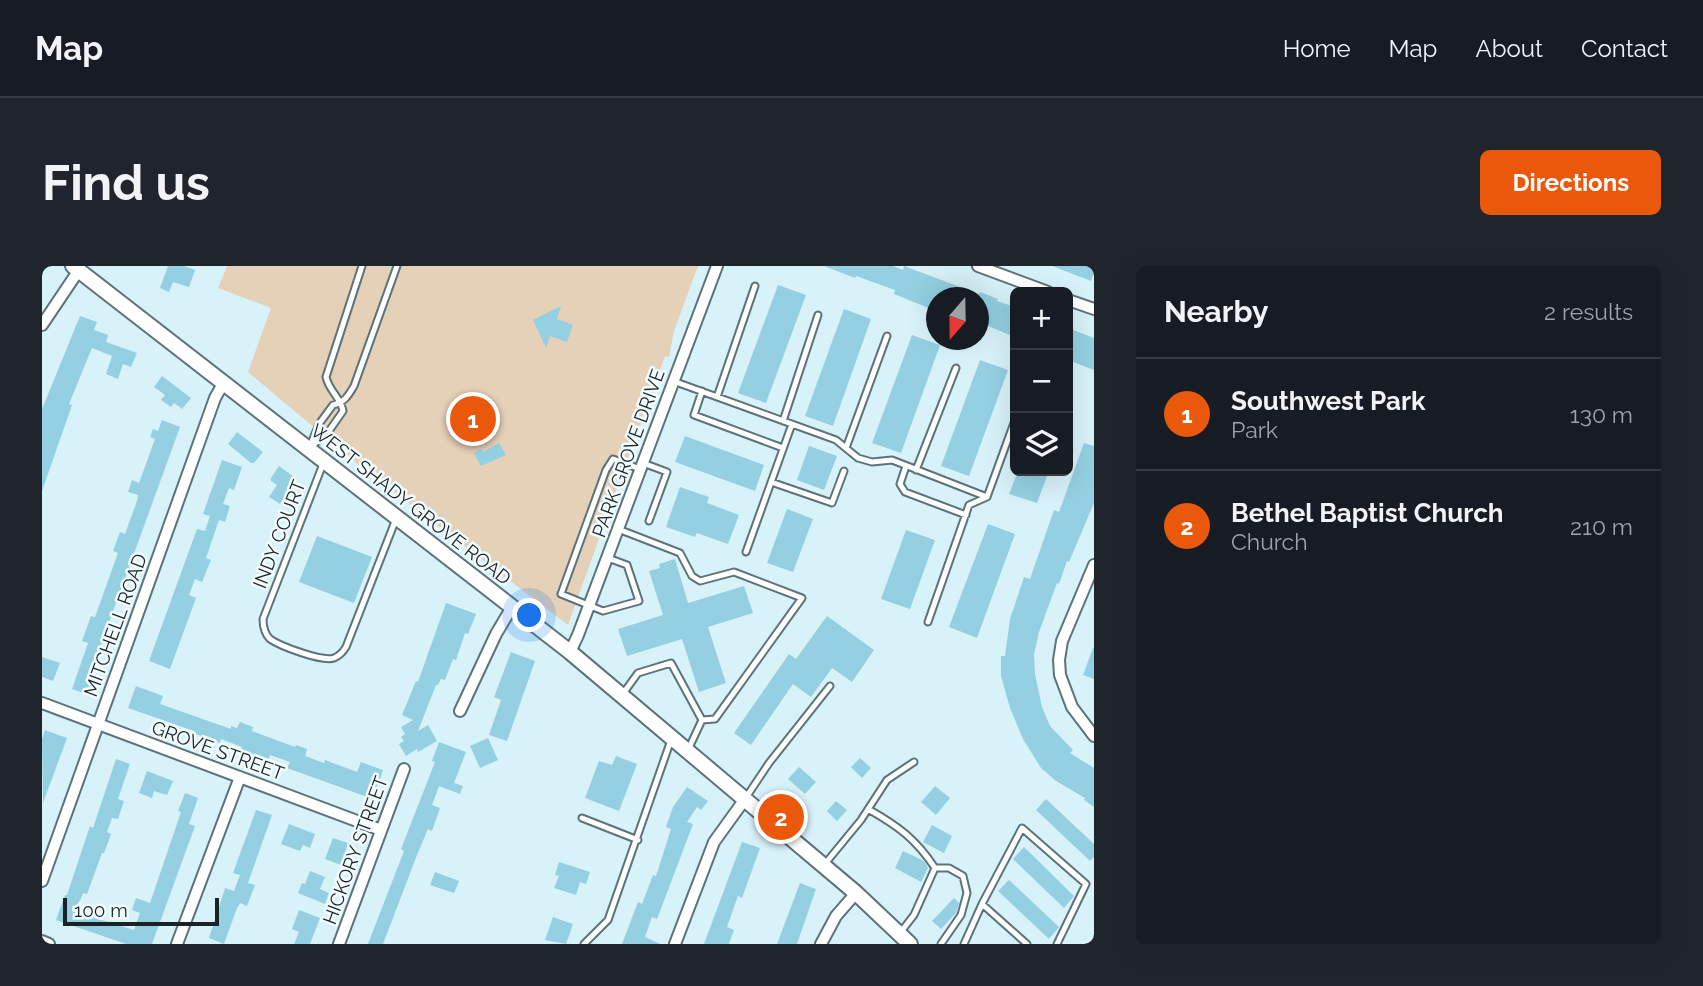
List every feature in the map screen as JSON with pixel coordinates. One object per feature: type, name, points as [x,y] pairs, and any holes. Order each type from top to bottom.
[{"type":"main road","name":"WEST SHADY GROVE ROAD","points":[[76,268],[570,652],[824,865],[905,939]]},
{"type":"street","name":"PARK GROVE DRIVE","points":[[570,652],[590,606],[717,266]]},
{"type":"street","points":[[978,266],[1035,287]]},
{"type":"street","points":[[42,325],[76,268]]},
{"type":"street","points":[[1073,302],[1094,309]]},
{"type":"street","name":"MITCHELL ROAD","points":[[42,881],[215,398],[224,383]]},
{"type":"street","points":[[1094,565],[1065,632],[1059,675],[1072,707],[1094,736]]},
{"type":"street","points":[[460,711],[496,634],[512,607]]},
{"type":"street","name":"GROVE STREET","points":[[42,703],[381,830]]},
{"type":"street","name":"HICKORY STREET","points":[[339,944],[404,769]]},
{"type":"street","points":[[177,944],[240,777]]},
{"type":"street","points":[[675,944],[714,842],[745,799]]},
{"type":"street","points":[[821,944],[836,916],[856,893]]},
{"type":"street","points":[[42,941],[50,944]]},
{"type":"lane","points":[[309,449],[329,431],[343,411],[342,403],[328,387],[326,377],[362,266]]},
{"type":"lane","points":[[309,449],[319,424],[333,405],[342,403],[354,386],[397,266]]},
{"type":"lane","points":[[717,397],[755,286]]},
{"type":"lane","points":[[783,421],[818,315]]},
{"type":"lane","points":[[846,448],[887,336]]},
{"type":"lane","points":[[916,470],[956,368]]},
{"type":"lane","points":[[673,381],[836,440],[858,458],[872,463],[892,460],[987,497]]},
{"type":"lane","points":[[702,391],[694,415],[783,448]]},
{"type":"lane","points":[[746,552],[792,424]]},
{"type":"lane","points":[[928,622],[970,505],[987,497],[1010,434]]},
{"type":"lane","points":[[608,558],[627,565],[639,601],[603,611],[561,594],[612,459],[667,472],[649,520]]},
{"type":"lane","name":"INDY COURT","points":[[324,461],[263,618],[265,632],[274,641],[318,658],[326,659],[341,654],[346,648],[397,517]]},
{"type":"lane","points":[[906,466],[900,484],[905,492],[966,515]]},
{"type":"lane","points":[[771,481],[832,503],[844,471]]},
{"type":"lane","points":[[618,529],[680,553],[692,576],[700,581],[734,572],[802,598],[715,719],[702,720]]},
{"type":"lane","points":[[622,696],[638,673],[671,663],[702,720]]},
{"type":"lane","points":[[745,799],[769,762],[830,686]]},
{"type":"lane","points":[[688,750],[702,720]]},
{"type":"lane","points":[[584,944],[608,920],[672,737]]},
{"type":"lane","points":[[824,865],[887,780],[915,762]]},
{"type":"lane","points":[[868,809],[897,825],[917,842],[935,869]]},
{"type":"lane","points":[[582,818],[638,840]]},
{"type":"lane","points":[[964,944],[1022,828],[1086,884],[1057,944]]},
{"type":"lane","points":[[935,869],[948,868],[963,876],[967,893],[961,915],[942,944]]},
{"type":"lane","points":[[905,939],[935,869]]},
{"type":"lane","points":[[982,904],[1027,944]]},
{"type":"shaded area","points":[[227,266],[698,266],[674,331],[669,357],[665,356],[655,384],[658,386],[646,408],[568,625],[360,466],[248,372],[271,308],[218,288]]},
{"type":"building","points":[[168,266],[184,266],[195,270],[189,287],[173,282],[169,292],[160,288]]},
{"type":"building","points":[[824,266],[893,266],[903,270],[904,266],[960,287],[926,287],[926,307],[894,294],[895,290],[856,276],[855,278]]},
{"type":"building","points":[[1052,266],[1094,266],[1094,272],[1091,281]]},
{"type":"building","points":[[778,285],[806,295],[766,403],[738,393]]},
{"type":"building","points":[[989,296],[1010,305],[1010,335],[989,326]]},
{"type":"building","points":[[561,306],[557,319],[573,325],[567,342],[550,336],[546,348],[533,320]]},
{"type":"building","points":[[844,309],[871,319],[833,426],[805,416]]},
{"type":"building","points":[[80,316],[97,322],[94,330],[108,335],[106,342],[137,353],[131,367],[123,364],[118,379],[106,374],[112,356],[92,348],[69,404],[72,405],[42,491],[42,409]]},
{"type":"building","points":[[1073,330],[1094,338],[1094,370],[1073,362]]},
{"type":"building","points":[[912,335],[926,340],[926,350],[938,350],[901,453],[872,443]]},
{"type":"building","points":[[980,360],[1008,370],[969,476],[941,466]]},
{"type":"building","points":[[162,376],[191,398],[182,409],[174,403],[171,407],[161,400],[165,395],[154,387]]},
{"type":"building","points":[[162,420],[180,427],[95,661],[98,662],[86,694],[72,689],[88,643],[82,641],[91,616],[95,617],[118,553],[113,551],[120,532],[125,534],[137,501],[138,495],[128,492],[132,480],[139,483],[155,439],[150,437],[153,429],[158,431]]},
{"type":"building","points":[[237,432],[263,452],[254,463],[228,444]]},
{"type":"building","points":[[685,436],[764,465],[755,491],[675,462]]},
{"type":"building","points":[[499,443],[506,455],[481,466],[474,453],[481,449],[483,452]]},
{"type":"building","points":[[1084,443],[1094,446],[1094,503],[1059,584],[1057,583],[1039,632],[1034,655],[1035,674],[1042,707],[1050,726],[1073,750],[1070,753],[1094,768],[1094,807],[1041,768],[1023,739],[1001,676],[1001,656],[1005,656],[1010,619],[1024,577],[1030,579],[1054,510],[1059,512]]},
{"type":"building","points":[[809,446],[837,456],[824,490],[797,480]]},
{"type":"building","points":[[222,460],[242,467],[234,490],[229,488],[223,504],[230,506],[225,522],[219,520],[206,558],[211,560],[202,582],[195,579],[189,595],[196,598],[170,669],[149,661],[197,529],[205,531],[210,516],[203,514]]},
{"type":"building","points":[[279,466],[297,479],[280,504],[269,497],[277,485],[271,478]]},
{"type":"building","points":[[1016,476],[1047,476],[1037,503],[1009,494]]},
{"type":"building","points":[[680,487],[709,497],[707,503],[739,515],[728,544],[697,533],[695,537],[666,527]]},
{"type":"building","points":[[787,509],[813,519],[793,572],[767,563]]},
{"type":"building","points":[[988,524],[1015,534],[977,638],[949,627]]},
{"type":"building","points":[[906,530],[935,540],[910,609],[881,599]]},
{"type":"building","points":[[317,536],[372,557],[354,603],[299,582]]},
{"type":"building","points":[[675,559],[688,603],[744,586],[753,613],[708,627],[726,683],[699,692],[682,639],[627,656],[618,629],[663,615],[649,571],[660,568],[659,564]]},
{"type":"building","points":[[446,603],[476,614],[445,680],[441,679],[436,685],[418,731],[428,725],[437,741],[406,756],[399,744],[404,741],[401,737],[405,734],[401,727],[413,720],[402,715],[416,681],[418,682]]},
{"type":"building","points":[[827,616],[874,650],[852,682],[832,668],[811,697],[793,684],[751,745],[734,733],[789,654],[796,659]]},
{"type":"building","points":[[1094,648],[1094,679],[1083,675]]},
{"type":"building","points":[[511,652],[535,661],[507,741],[489,735],[501,700],[494,697]]},
{"type":"building","points":[[42,657],[60,663],[53,681],[42,677]]},
{"type":"building","points":[[136,686],[163,696],[160,704],[231,729],[231,726],[237,728],[240,722],[253,727],[252,731],[307,749],[305,756],[324,763],[325,760],[357,772],[361,762],[383,770],[373,799],[287,768],[290,762],[270,755],[268,761],[221,739],[220,743],[128,708]]},
{"type":"building","points":[[45,730],[67,738],[43,803],[42,739]]},
{"type":"building","points":[[488,738],[498,760],[480,768],[470,746]]},
{"type":"building","points":[[439,742],[466,752],[454,783],[463,786],[460,794],[439,786],[432,805],[440,808],[432,831],[428,829],[383,944],[368,944],[404,851],[401,849],[435,762],[432,761]]},
{"type":"building","points":[[616,756],[637,764],[619,811],[585,798],[599,761],[612,765]]},
{"type":"building","points":[[860,758],[871,768],[862,778],[851,767]]},
{"type":"building","points":[[116,759],[130,764],[118,799],[124,801],[118,819],[112,818],[107,832],[111,834],[104,853],[87,894],[83,893],[76,912],[134,930],[140,913],[132,910],[136,898],[150,903],[185,793],[198,798],[189,824],[195,826],[152,944],[126,944],[56,920],[90,826],[93,828]]},
{"type":"building","points":[[799,767],[816,782],[805,794],[788,779]]},
{"type":"building","points":[[147,771],[173,781],[167,795],[154,791],[152,798],[139,793]]},
{"type":"building","points":[[935,786],[950,798],[936,815],[921,802]]},
{"type":"building","points":[[687,787],[708,801],[701,810],[697,807],[687,822],[693,824],[657,919],[652,917],[645,937],[660,944],[622,944],[638,902],[642,904],[653,875],[656,876],[671,829],[666,827],[673,807]]},
{"type":"building","points":[[1046,799],[1094,844],[1094,857],[1090,861],[1036,810]]},
{"type":"building","points":[[836,801],[847,810],[837,821],[827,811]]},
{"type":"building","points":[[256,810],[272,815],[248,883],[255,885],[247,906],[240,903],[237,908],[224,944],[209,938],[225,888],[234,891],[240,875],[233,873]]},
{"type":"building","points":[[289,824],[315,834],[310,848],[303,845],[300,851],[281,844]]},
{"type":"building","points":[[932,825],[952,836],[944,853],[923,842]]},
{"type":"building","points":[[333,838],[348,843],[341,865],[325,859]]},
{"type":"building","points":[[742,842],[760,848],[742,898],[738,896],[727,927],[734,930],[729,944],[704,944]]},
{"type":"building","points":[[1024,847],[1074,896],[1064,908],[1013,859]]},
{"type":"building","points":[[903,851],[924,861],[928,868],[921,882],[895,868]]},
{"type":"building","points":[[559,862],[590,872],[586,884],[580,882],[576,895],[554,888],[559,876],[555,875]]},
{"type":"building","points":[[310,871],[325,877],[320,889],[329,893],[325,904],[298,893]]},
{"type":"building","points":[[435,872],[459,881],[454,893],[430,885]]},
{"type":"building","points":[[1009,880],[1059,927],[1049,939],[998,891]]},
{"type":"building","points":[[800,883],[816,889],[797,944],[777,944]]},
{"type":"building","points":[[954,898],[959,903],[956,913],[941,929],[932,921]]},
{"type":"building","points":[[299,910],[320,918],[310,944],[294,944],[299,932],[292,929]]},
{"type":"building","points":[[553,917],[573,924],[566,944],[545,940]]},
{"type":"place","name":"Southwest Park","points":[[473,419]]},
{"type":"place","name":"Bethel Baptist Church","points":[[781,817]]}]
